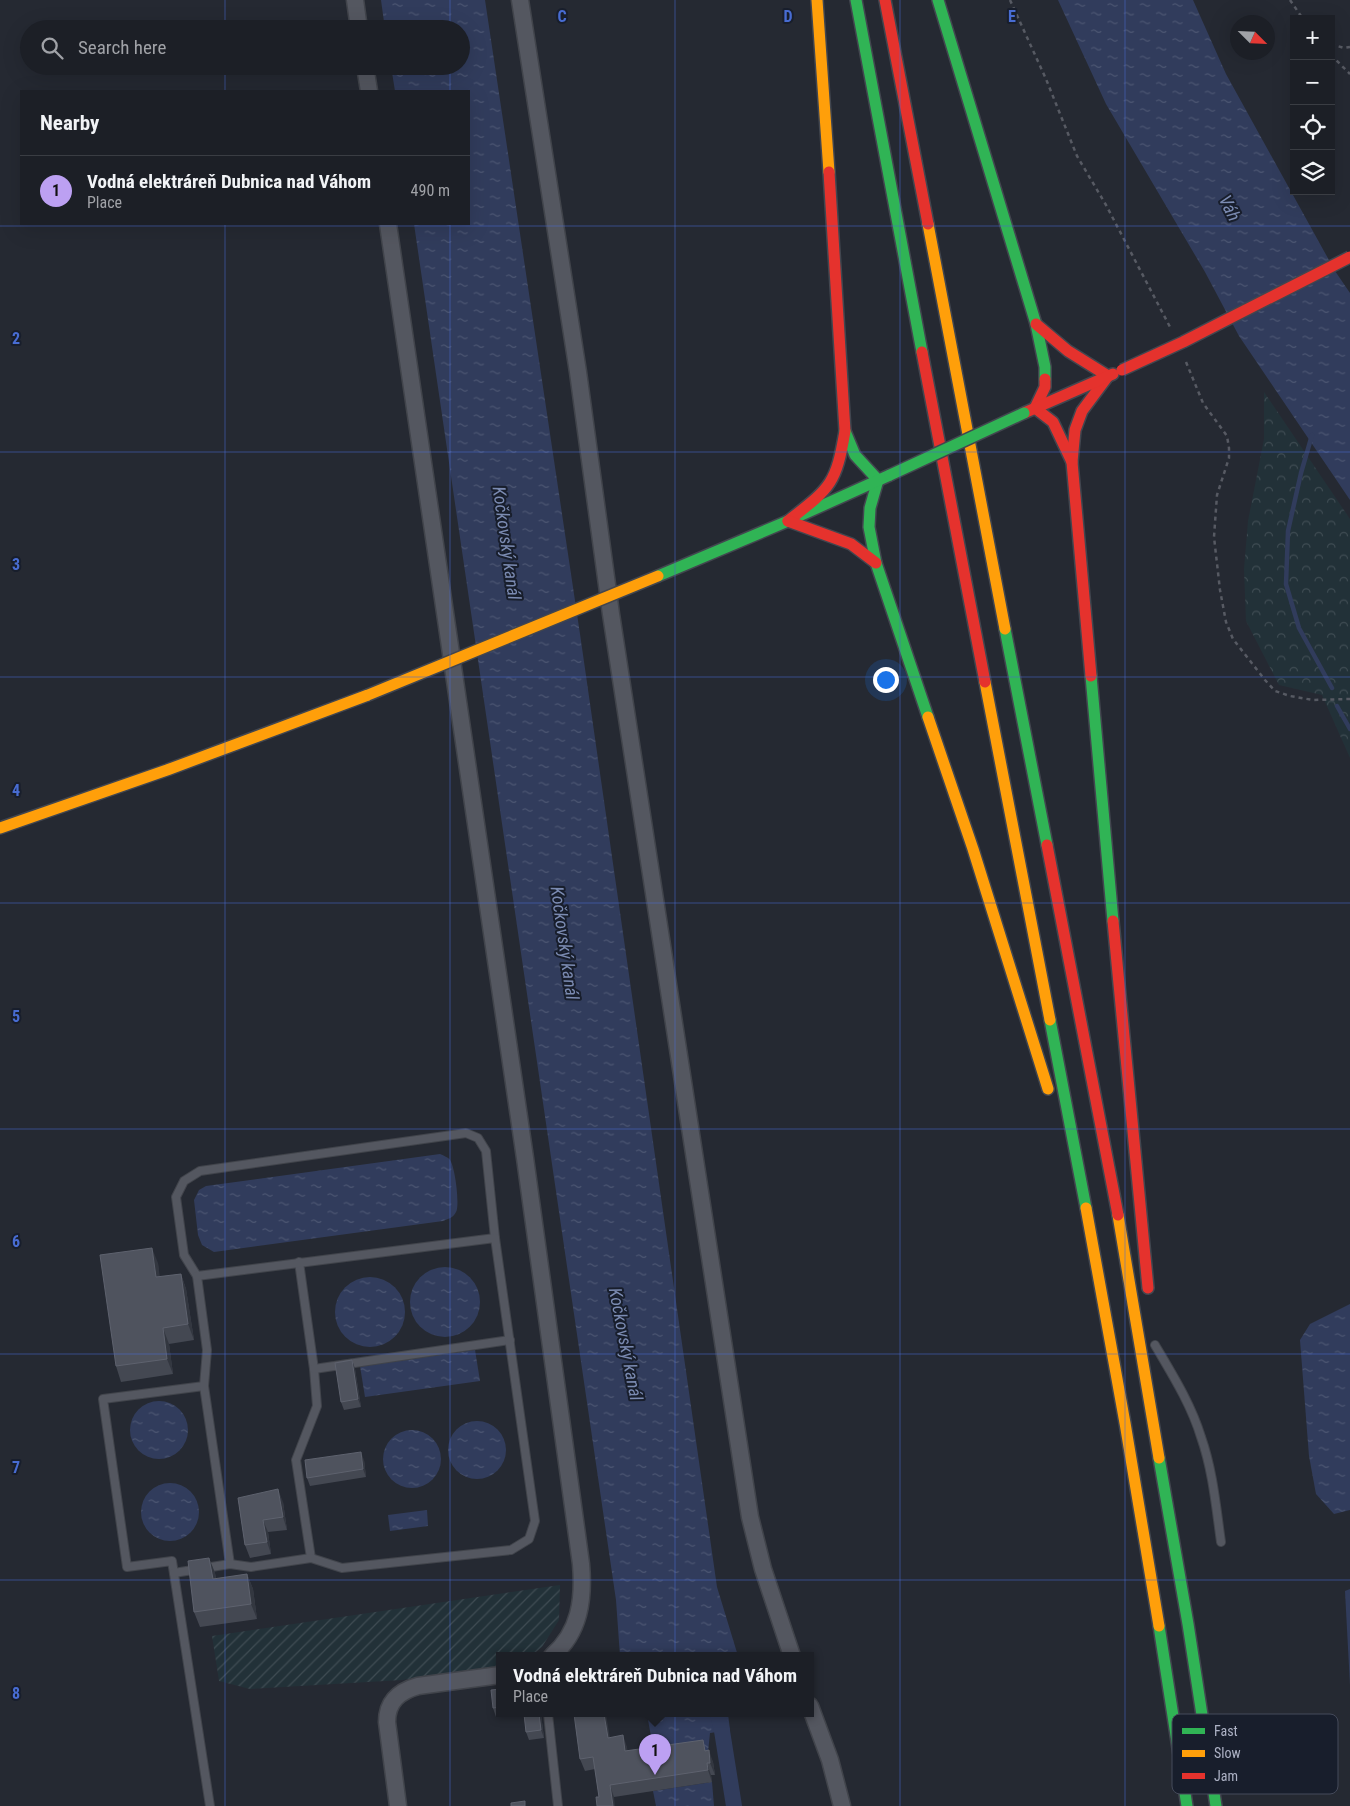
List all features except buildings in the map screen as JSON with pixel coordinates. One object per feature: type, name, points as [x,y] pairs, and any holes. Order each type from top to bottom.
[{"type":"main road","points":[[788,521],[832,481],[839,466],[845,431],[817,0]]},
{"type":"main road","points":[[856,0],[937,433],[1089,1219],[1173,1714]]},
{"type":"main road","points":[[885,0],[1117,1210],[1149,1391],[1202,1714]]},
{"type":"main road","points":[[938,0],[1036,324],[1045,366],[1045,387],[1035,408]]},
{"type":"main road","points":[[0,828],[176,766],[368,695],[730,546],[1191,338],[1350,257]]},
{"type":"main road","points":[[1036,324],[1068,351],[1108,376]]},
{"type":"main road","points":[[1108,376],[1082,411],[1076,430],[1072,462],[1142,1237],[1149,1296]]},
{"type":"main road","points":[[1035,408],[1054,422],[1072,462]]},
{"type":"main road","points":[[845,431],[855,455],[878,480]]},
{"type":"main road","points":[[878,480],[870,508],[869,527],[876,563],[973,849],[1050,1096]]},
{"type":"main road","points":[[788,521],[844,541],[876,563]]},
{"type":"main road","points":[[1056,1115],[1089,1219]]},
{"type":"main road","points":[[1149,1391],[1154,1340]]},
{"type":"street","points":[[355,0],[358,20]]},
{"type":"street","points":[[520,0],[578,372],[611,614],[750,1517],[763,1569],[791,1652]]},
{"type":"street","points":[[366,75],[369,90]]},
{"type":"street","points":[[388,225],[522,1139],[581,1564],[583,1589],[580,1611],[563,1645],[556,1652]]},
{"type":"street","points":[[398,1806],[387,1722],[388,1709],[394,1699],[410,1688],[418,1686],[496,1676]]},
{"type":"street","points":[[814,1717],[830,1760],[842,1806]]},
{"type":"lane","points":[[174,1573],[230,1564],[251,1567],[312,1558],[342,1568],[511,1550],[529,1539],[535,1521],[495,1238],[486,1152],[478,1138],[466,1133],[200,1171],[184,1181],[176,1196],[184,1255],[197,1276],[207,1350],[204,1386],[230,1564]]},
{"type":"lane","points":[[197,1276],[495,1238]]},
{"type":"lane","points":[[300,1262],[317,1406],[296,1460],[312,1558]]},
{"type":"lane","points":[[314,1368],[510,1340]]},
{"type":"lane","points":[[1154,1340],[1175,1378],[1201,1436],[1209,1463],[1221,1542]]},
{"type":"lane","points":[[204,1386],[103,1399],[128,1567],[172,1561],[210,1806]]},
{"type":"lane","points":[[548,1717],[558,1806]]},
{"type":"path","points":[[1010,0],[1046,79],[1077,156],[1106,205],[1171,330]]},
{"type":"path","points":[[1290,0],[1299,15]]},
{"type":"path","points":[[1335,45],[1344,48],[1350,47]]},
{"type":"path","points":[[1335,59],[1350,74]]},
{"type":"path","points":[[1186,362],[1203,403],[1227,436],[1229,458],[1218,495],[1214,537],[1220,590],[1226,622],[1233,639],[1275,691],[1313,700],[1350,699]]},
{"type":"green space","points":[[1264,392],[1350,519],[1350,758],[1322,695],[1279,685],[1246,621],[1244,569],[1248,521],[1264,439]]},
{"type":"green space","points":[[560,1585],[559,1620],[542,1647],[536,1652],[496,1652],[496,1668],[402,1680],[250,1689],[219,1681],[212,1636]]},
{"type":"water","points":[[381,0],[485,0],[580,634],[717,1587],[737,1652],[620,1652],[616,1600],[414,225],[470,225],[470,90],[395,90],[392,75],[470,75],[470,20],[384,20]]},
{"type":"water","name":"Váh","points":[[1058,0],[1193,0],[1226,74],[1290,190],[1290,195],[1293,195],[1335,271],[1350,293],[1350,500],[1239,336],[1205,272],[1106,104]]},
{"type":"water","points":[[440,1154],[448,1158],[452,1164],[457,1194],[456,1212],[452,1217],[443,1221],[214,1252],[202,1245],[198,1235],[194,1200],[199,1190],[206,1186]]},
{"type":"water","points":[[445,1267],[458,1270],[470,1277],[477,1289],[480,1302],[477,1315],[470,1327],[458,1334],[445,1337],[432,1334],[420,1327],[413,1315],[410,1302],[413,1289],[420,1277],[432,1270]]},
{"type":"water","points":[[370,1277],[383,1280],[395,1287],[402,1299],[405,1312],[402,1325],[395,1337],[383,1344],[370,1347],[357,1344],[345,1337],[338,1325],[335,1312],[338,1299],[345,1287],[357,1280]]},
{"type":"water","points":[[1350,1304],[1350,1510],[1334,1514],[1316,1494],[1309,1456],[1300,1340],[1310,1324]]},
{"type":"water","points":[[475,1350],[480,1381],[365,1397],[360,1366]]},
{"type":"water","points":[[159,1401],[170,1403],[180,1409],[186,1419],[188,1430],[186,1441],[180,1451],[170,1457],[159,1459],[148,1457],[138,1451],[132,1441],[130,1430],[132,1419],[138,1409],[148,1403]]},
{"type":"water","points":[[471,1421],[483,1421],[498,1429],[506,1444],[506,1456],[498,1471],[483,1479],[471,1479],[456,1471],[448,1456],[448,1444],[456,1429]]},
{"type":"water","points":[[406,1430],[418,1430],[433,1438],[441,1453],[441,1465],[433,1480],[418,1488],[406,1488],[391,1480],[383,1465],[383,1453],[391,1438]]},
{"type":"water","points":[[164,1483],[176,1483],[191,1491],[199,1506],[199,1518],[191,1533],[176,1541],[164,1541],[149,1533],[141,1518],[141,1506],[149,1491]]},
{"type":"water","points":[[427,1510],[428,1526],[390,1531],[388,1515]]},
{"type":"water","points":[[1350,1589],[1350,1685],[1345,1591]]},
{"type":"water","points":[[648,1717],[728,1717],[730,1730],[710,1733],[708,1752],[655,1759]]},
{"type":"water","points":[[712,1782],[714,1806],[656,1806],[653,1791]]},
{"type":"waterway","points":[[1312,435],[1288,531],[1286,584],[1299,628],[1332,688]]},
{"type":"waterway","points":[[1337,706],[1350,729]]},
{"type":"waterway","name":"Kočkovský kanál","points":[[719,1717],[734,1806]]},
{"type":"traffic: fast","points":[[856,0],[922,352]]},
{"type":"traffic: fast","points":[[938,0],[1036,324],[1045,367],[1045,379]]},
{"type":"traffic: fast","points":[[890,475],[1024,413]]},
{"type":"traffic: fast","points":[[845,431],[855,455],[878,480],[870,508],[869,527],[876,563],[928,717]]},
{"type":"traffic: fast","points":[[658,576],[890,475]]},
{"type":"traffic: fast","points":[[1005,629],[1047,845]]},
{"type":"traffic: fast","points":[[1091,676],[1113,921]]},
{"type":"traffic: fast","points":[[1050,1020],[1086,1208]]},
{"type":"traffic: fast","points":[[1159,1458],[1202,1714]]},
{"type":"traffic: fast","points":[[1159,1626],[1173,1714]]},
{"type":"traffic: fast","points":[[1185,1794],[1187,1806]]},
{"type":"traffic: fast","points":[[1214,1794],[1216,1806]]},
{"type":"traffic: slow","points":[[817,0],[829,172]]},
{"type":"traffic: slow","points":[[928,224],[1005,629]]},
{"type":"traffic: slow","points":[[368,695],[658,576]]},
{"type":"traffic: slow","points":[[985,682],[1050,1020]]},
{"type":"traffic: slow","points":[[0,828],[167,770],[368,695]]},
{"type":"traffic: slow","points":[[928,717],[973,849],[1048,1089]]},
{"type":"traffic: slow","points":[[1086,1208],[1159,1626]]},
{"type":"traffic: slow","points":[[1118,1215],[1159,1458]]},
{"type":"traffic: jam","points":[[885,0],[928,224]]},
{"type":"traffic: jam","points":[[788,521],[813,501],[829,484],[838,463],[845,431],[829,172]]},
{"type":"traffic: jam","points":[[1122,370],[1183,342],[1350,257]]},
{"type":"traffic: jam","points":[[1036,324],[1068,351],[1108,376],[1082,411],[1075,430],[1072,462],[1091,676]]},
{"type":"traffic: jam","points":[[922,352],[985,682]]},
{"type":"traffic: jam","points":[[1024,413],[1113,374]]},
{"type":"traffic: jam","points":[[1045,379],[1045,387],[1035,408],[1053,422],[1072,462]]},
{"type":"traffic: jam","points":[[788,521],[851,544],[876,563]]},
{"type":"traffic: jam","points":[[1047,845],[1118,1215]]},
{"type":"traffic: jam","points":[[1113,921],[1148,1288]]},
{"type":"place","name":"Vodná elektráreň Dubnica nad Váhom","points":[[655,1775]]}]
